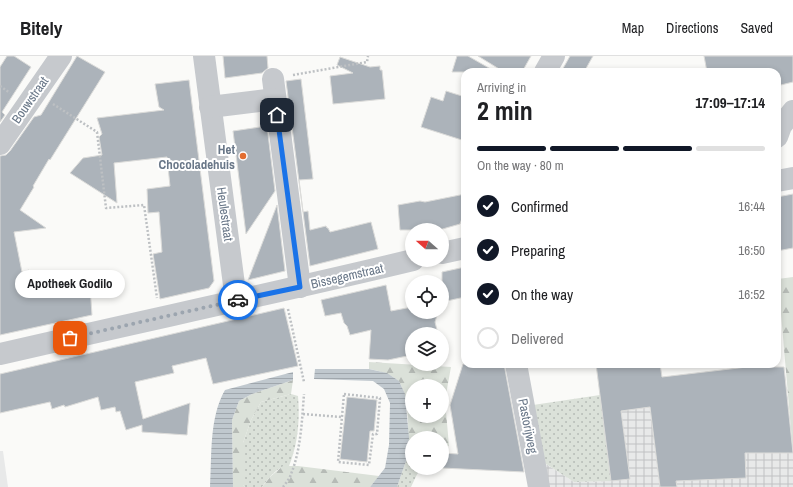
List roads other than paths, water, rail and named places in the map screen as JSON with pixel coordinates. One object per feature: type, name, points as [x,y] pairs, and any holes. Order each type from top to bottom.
[{"type":"street","name":"Bouwstraat","points":[[0,144],[61,56]]},
{"type":"street","name":"Heulestraat","points":[[204,56],[236,300]]},
{"type":"street","points":[[547,68],[554,56]]},
{"type":"street","points":[[210,107],[274,89],[292,289]]},
{"type":"street","points":[[781,126],[793,111]]},
{"type":"street","points":[[781,180],[793,178]]},
{"type":"street","points":[[449,251],[461,249]]},
{"type":"street","name":"Bissegemstraat","points":[[0,354],[236,300],[292,289],[405,262]]},
{"type":"street","name":"Pastorijweg","points":[[517,368],[539,487]]},
{"type":"place","name":"Het Chocoladehuis","points":[[243,156]]},
{"type":"place","name":"Apotheek Godilo","points":[[70,338]]}]
